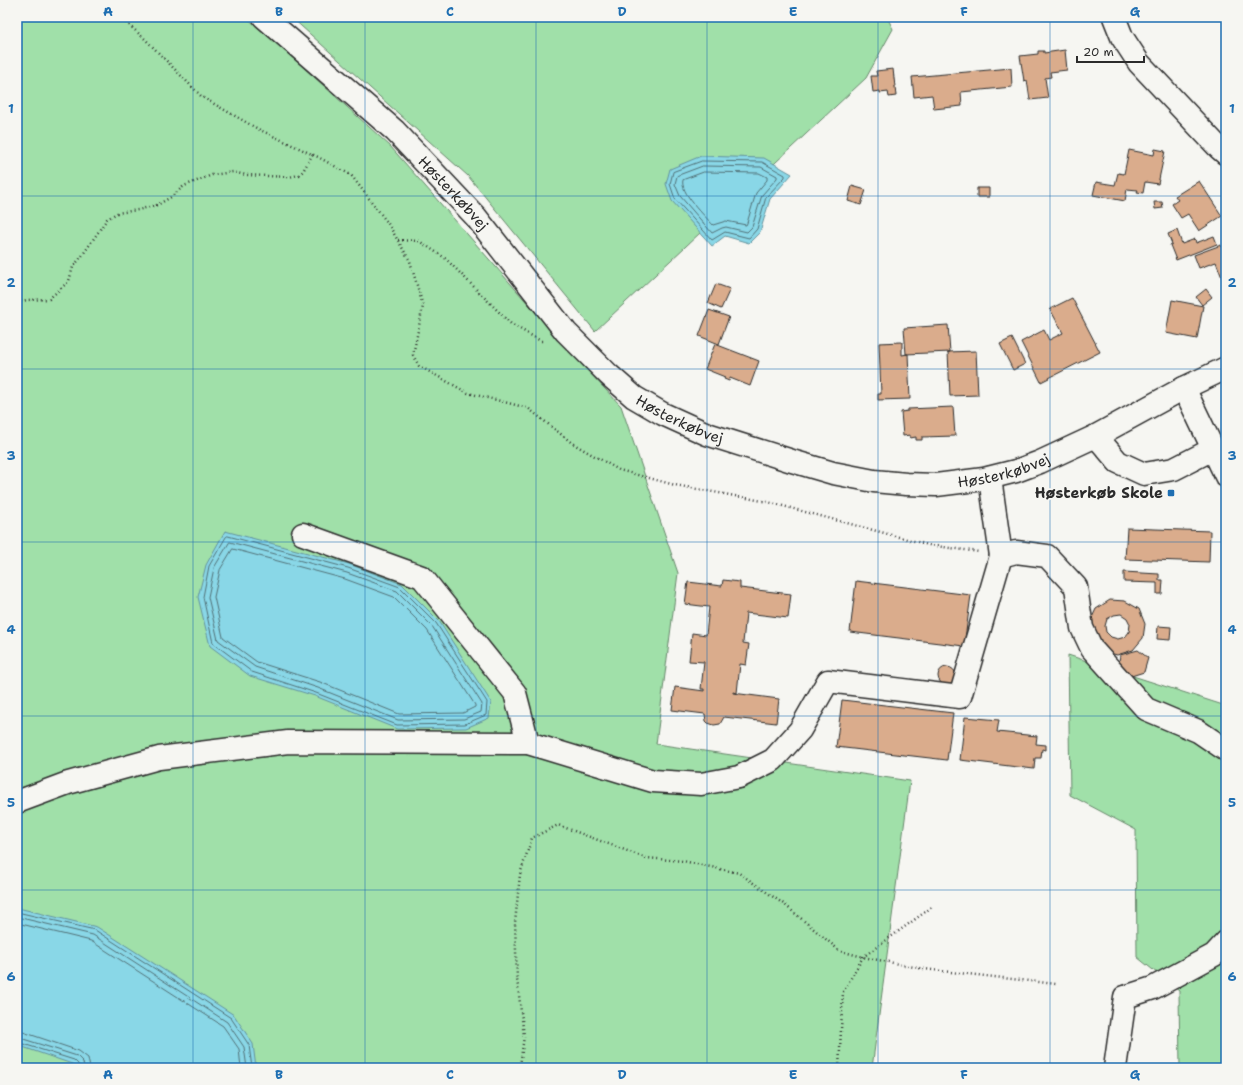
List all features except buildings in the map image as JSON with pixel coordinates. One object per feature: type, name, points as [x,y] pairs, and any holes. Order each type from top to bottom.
[{"type":"street","name":"Høsterkøbvej","points":[[264,17],[395,131],[476,217],[566,332],[609,375],[634,397],[663,414],[707,434],[833,473],[874,481],[936,485],[990,478],[1016,471],[1040,462],[1096,436],[1184,388],[1226,368]]},
{"type":"street","points":[[1114,17],[1122,37],[1139,63],[1226,154]]},
{"type":"street","points":[[1184,388],[1226,476]]},
{"type":"street","points":[[1096,436],[1118,462],[1144,474],[1174,469],[1212,449]]},
{"type":"street","points":[[17,802],[68,783],[159,758],[288,742],[528,743],[653,781],[701,784],[739,777],[773,760],[800,730],[828,681],[960,697],[1001,556],[990,478]]},
{"type":"street","points":[[303,534],[422,577],[515,693],[528,743]]},
{"type":"street","points":[[1001,556],[1016,552],[1048,556],[1076,587],[1082,628],[1092,649],[1146,709],[1198,732],[1226,750]]},
{"type":"street","points":[[1115,1068],[1125,997],[1153,988],[1214,955],[1226,942]]},
{"type":"path","points":[[120,17],[145,39],[202,97],[258,129],[313,154],[352,175],[387,222],[410,260],[423,306],[413,355],[419,366],[468,393],[528,408],[572,444],[620,470],[675,486],[768,502],[929,545],[1001,556]]},
{"type":"path","points":[[17,302],[49,299],[69,281],[73,268],[107,219],[117,213],[157,205],[171,197],[184,186],[212,175],[233,172],[246,175],[289,177],[299,175],[304,171],[313,154]]},
{"type":"path","points":[[398,240],[419,241],[445,258],[511,324],[541,341],[573,340]]},
{"type":"path","points":[[518,1068],[520,1066],[524,1036],[517,979],[515,923],[520,874],[532,838],[558,825],[646,858],[683,861],[739,873],[785,905],[840,951],[863,958],[924,969],[1056,984]]},
{"type":"path","points":[[839,1068],[843,992],[863,958],[932,907]]},
{"type":"green space","points":[[17,17],[246,17],[390,146],[573,355],[621,406],[678,573],[656,744],[910,781],[872,1068],[17,1068]]},
{"type":"green space","points":[[291,17],[887,17],[893,29],[866,78],[595,331],[468,176]]},
{"type":"green space","points":[[1068,655],[1226,706],[1226,1068],[1180,1068],[1179,991],[1137,957],[1136,830],[1070,795]]},
{"type":"water","points":[[701,156],[764,158],[792,174],[770,199],[760,232],[749,243],[725,236],[712,246],[672,201],[666,184],[670,169]]},
{"type":"water","points":[[225,531],[349,564],[402,584],[439,621],[491,702],[489,718],[466,728],[397,729],[315,696],[250,676],[210,646],[198,597],[206,565]]},
{"type":"water","points":[[18,908],[97,927],[234,1015],[253,1044],[256,1068],[77,1068],[72,1064],[17,1045]]},
{"type":"place","name":"Høsterkøb Skole","points":[[1171,493]]}]
